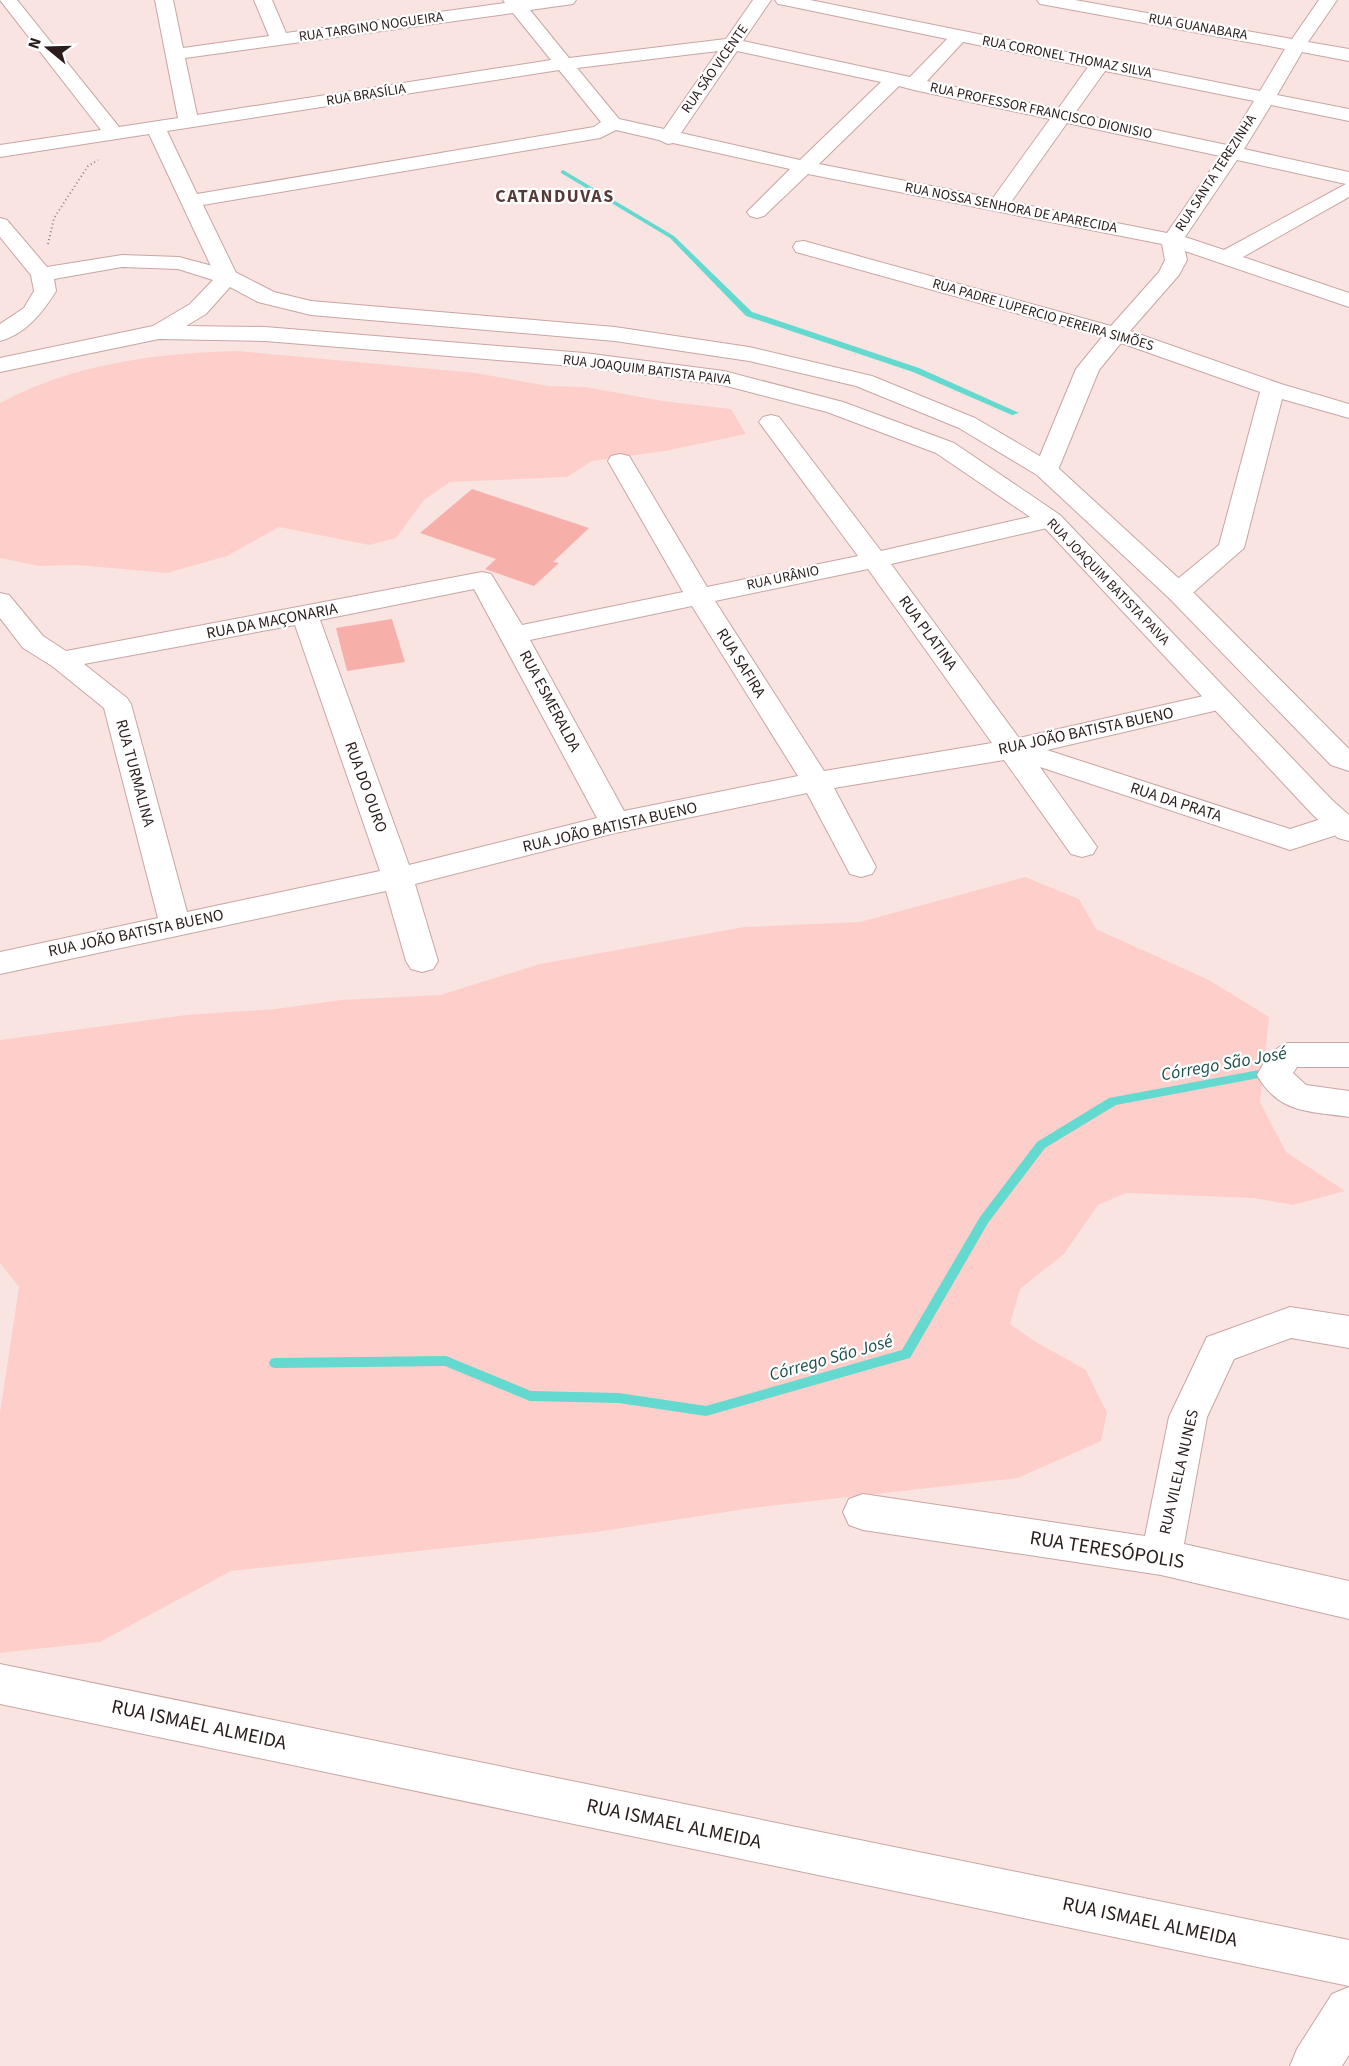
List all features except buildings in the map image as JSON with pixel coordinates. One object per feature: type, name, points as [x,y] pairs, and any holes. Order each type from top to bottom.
[{"type":"street","points":[[8,0],[114,133]]},
{"type":"street","points":[[164,0],[189,123]]},
{"type":"street","points":[[263,0],[279,39]]},
{"type":"street","name":"RUA TARGINO NOGUEIRA","points":[[176,54],[514,3],[567,0]]},
{"type":"street","name":"RUA SÃO VICENTE","points":[[668,138],[762,0]]},
{"type":"street","name":"RUA CORONEL THOMAZ SILVA","points":[[784,0],[1349,115]]},
{"type":"street","name":"RUA GUANABARA","points":[[1046,0],[1349,55]]},
{"type":"street","points":[[1304,0],[1327,2]]},
{"type":"street","name":"RUA SANTA TEREZINHA","points":[[1046,470],[1088,369],[1168,275],[1176,260],[1172,240],[1232,153],[1297,45],[1327,2]]},
{"type":"street","points":[[190,201],[600,132],[612,123],[514,3]]},
{"type":"street","points":[[735,8],[747,23]]},
{"type":"street","points":[[757,212],[904,81],[959,36]]},
{"type":"street","name":"RUA BRASÍLIA","points":[[0,151],[565,64],[732,44]]},
{"type":"street","name":"RUA PROFESSOR FRANCISCO DIONISIO","points":[[732,44],[1232,153],[1348,188]]},
{"type":"street","points":[[998,205],[1100,64]]},
{"type":"street","name":"RUA NOSSA SENHORA DE APARECIDA","points":[[612,123],[668,138],[806,167],[1172,240],[1349,300]]},
{"type":"street","points":[[155,126],[227,277],[198,309],[159,332]]},
{"type":"street","points":[[1226,258],[1348,188]]},
{"type":"street","points":[[0,224],[42,274],[45,291],[32,312],[2,333]]},
{"type":"street","name":"RUA PADRE LUPERCIO PEREIRA SIMÕES","points":[[804,247],[1116,334],[1273,389],[1349,411]]},
{"type":"street","name":"RUA JOAQUIM BATISTA PAIVA","points":[[42,274],[122,261],[179,263],[227,277],[266,297],[311,308],[615,334],[749,354],[864,381],[967,423],[1046,470],[1178,592],[1341,758],[1349,762]]},
{"type":"street","name":"RUA JOAQUIM BATISTA PAIVA","points":[[0,364],[159,332],[264,334],[584,360],[724,378],[835,407],[945,448],[1051,520],[1221,701],[1344,827]]},
{"type":"street","points":[[2,333],[57,353]]},
{"type":"street","points":[[0,374],[30,359]]},
{"type":"street","points":[[1178,592],[1231,548],[1273,389]]},
{"type":"street","name":"RUA PLATINA","points":[[771,422],[875,560],[1082,847]]},
{"type":"street","name":"RUA SAFIRA","points":[[620,461],[699,596],[816,782],[861,867]]},
{"type":"street","name":"RUA URÂNIO","points":[[514,635],[875,560],[1051,520]]},
{"type":"street","name":"RUA DA MAÇONARIA","points":[[62,660],[482,580]]},
{"type":"street","name":"RUA ESMERALDA","points":[[482,580],[615,824]]},
{"type":"street","name":"RUA TURMALINA","points":[[0,601],[33,642],[62,660],[117,704],[175,924]]},
{"type":"street","name":"RUA DO OURO","points":[[305,615],[398,878],[422,961]]},
{"type":"street","name":"RUA JOÃO BATISTA BUENO","points":[[0,963],[398,878],[615,824],[816,782],[1012,749],[1221,701]]},
{"type":"street","name":"RUA DA PRATA","points":[[1012,749],[1290,840],[1344,827]]},
{"type":"street","points":[[1349,1055],[1288,1055],[1274,1075],[1297,1096],[1349,1104]]},
{"type":"street","name":"RUA VILELA NUNES","points":[[1161,1557],[1188,1417],[1220,1348],[1290,1322],[1349,1332]]},
{"type":"street","name":"RUA TERESÓPOLIS","points":[[863,1512],[1161,1557],[1349,1600]]},
{"type":"street","name":"RUA ISMAEL ALMEIDA","points":[[0,1684],[1349,1963]]},
{"type":"street","points":[[1314,2066],[1349,2011]]},
{"type":"path","points":[[42,274],[54,218],[88,166],[98,160]]},
{"type":"shaded area","points":[[237,351],[476,373],[548,386],[585,387],[663,401],[731,409],[746,434],[665,451],[592,461],[567,477],[450,482],[424,500],[396,538],[369,545],[279,527],[227,556],[167,573],[77,565],[39,566],[0,558],[0,403],[56,379],[115,363],[176,354]]},
{"type":"shaded area","points":[[1025,877],[1079,899],[1096,929],[1209,980],[1269,1017],[1260,1102],[1286,1152],[1345,1191],[1293,1205],[1253,1198],[1126,1193],[1098,1205],[1064,1254],[1020,1289],[1010,1324],[1036,1342],[1086,1370],[1107,1413],[1101,1441],[1018,1478],[752,1508],[596,1532],[231,1571],[100,1642],[0,1653],[0,1413],[19,1287],[0,1263],[0,1040],[186,1015],[275,1009],[341,1000],[440,995],[540,964],[744,927],[860,922]]},
{"type":"waterway","points":[[563,172],[672,237],[749,314],[916,370],[1015,413]]},
{"type":"waterway","name":"Córrego São José","points":[[275,1363],[446,1361],[530,1396],[619,1398],[706,1411],[906,1354],[984,1220],[1041,1145],[1113,1101],[1270,1072]]},
{"type":"district","name":"CATANDUVAS","points":[[555,196]]}]
